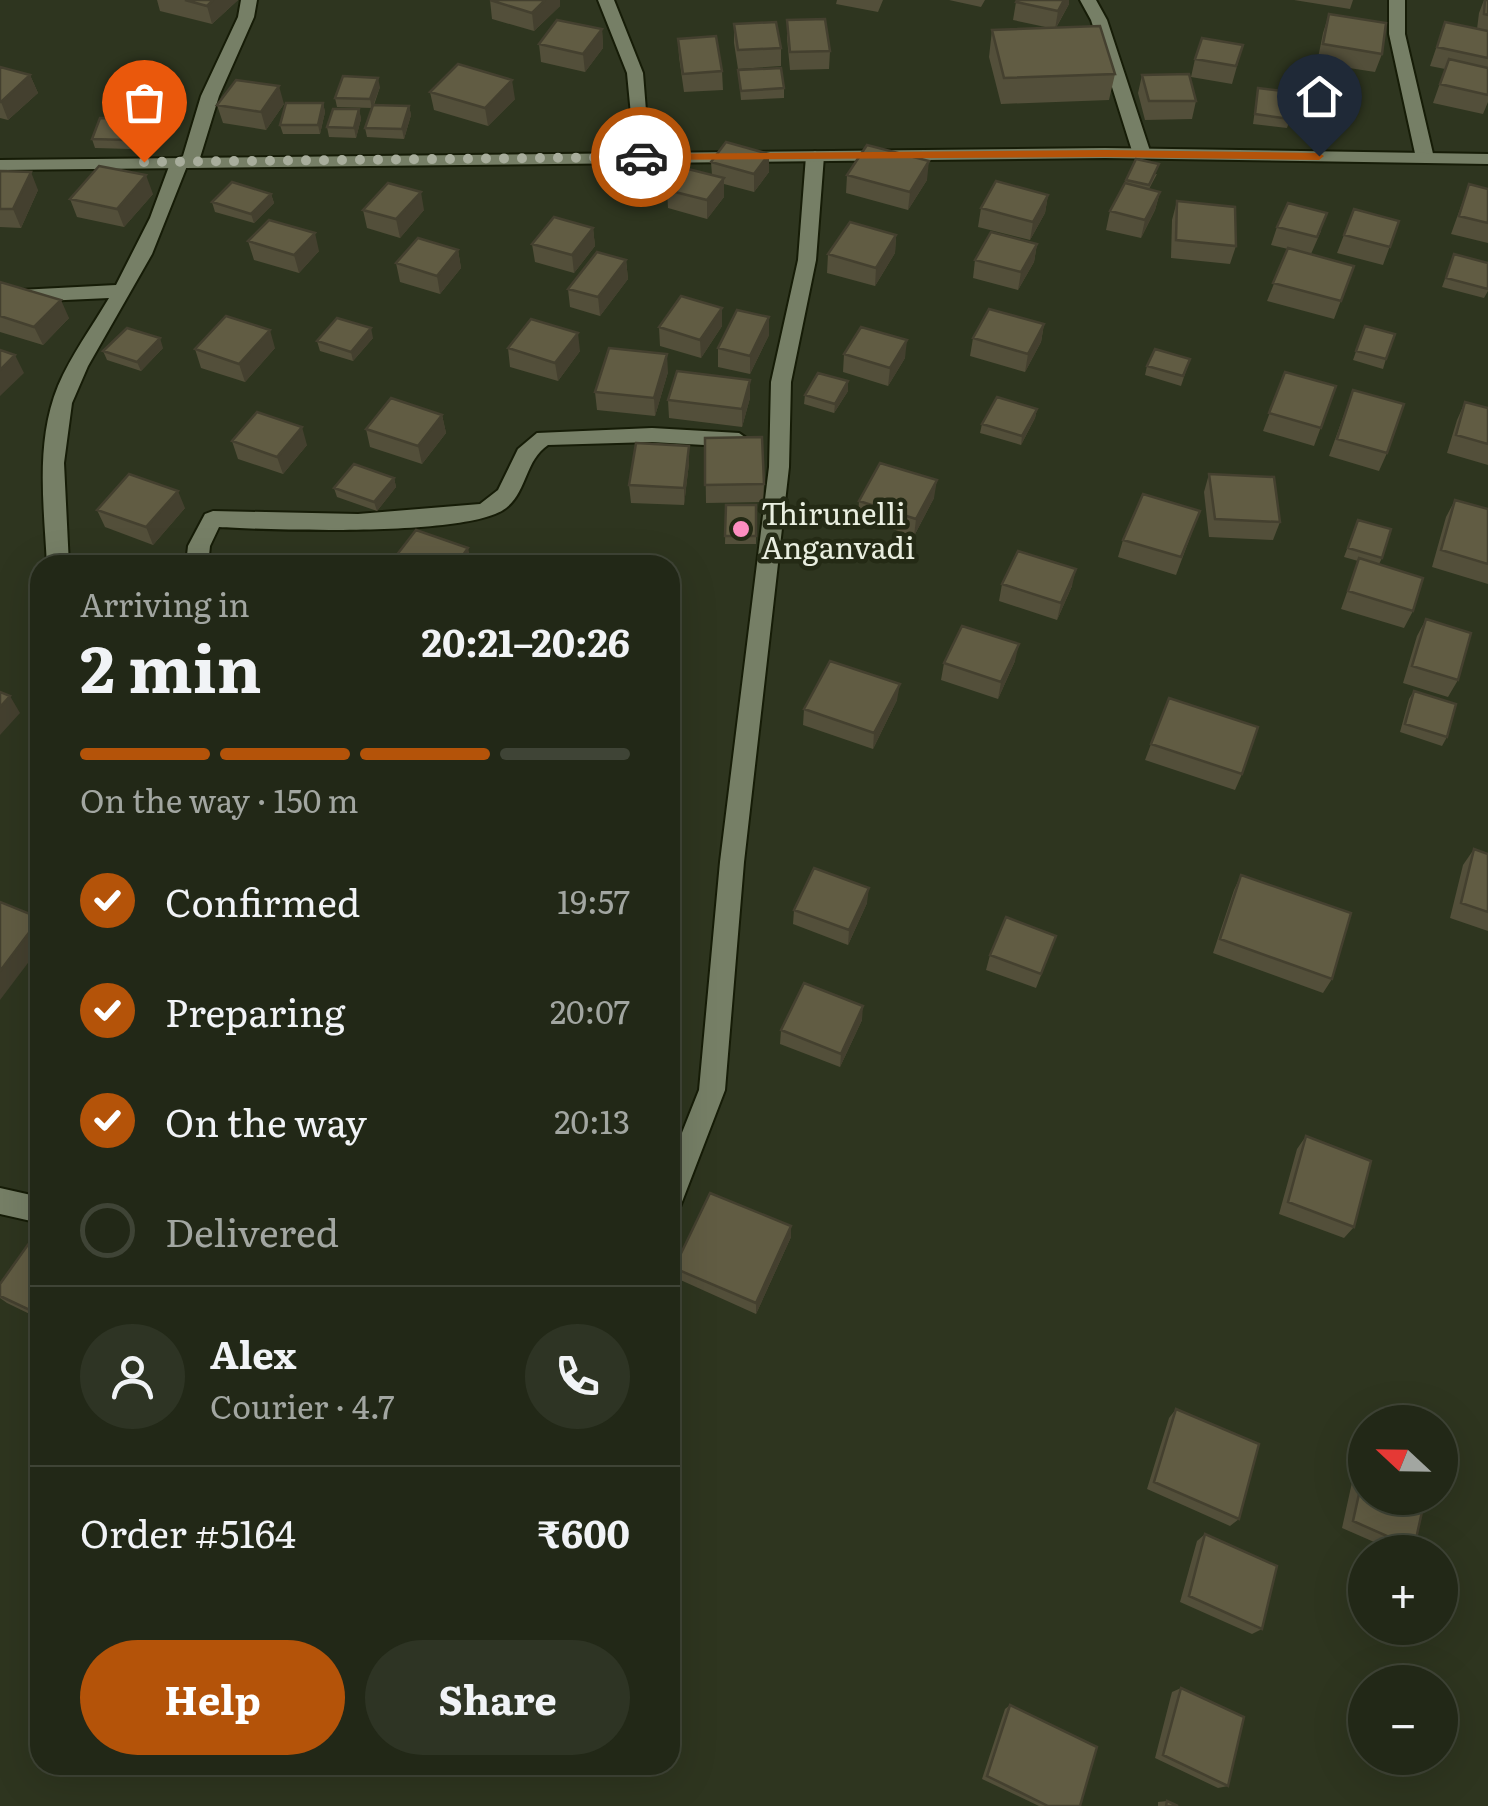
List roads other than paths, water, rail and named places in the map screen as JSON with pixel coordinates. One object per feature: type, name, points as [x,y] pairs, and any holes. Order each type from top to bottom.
[{"type":"street","points":[[57,555],[52,464],[62,403],[167,206],[246,18],[249,0]]},
{"type":"street","points":[[606,0],[635,72],[644,157]]},
{"type":"street","points":[[1088,0],[1099,20],[1142,154]]},
{"type":"street","points":[[1396,0],[1397,34],[1425,158]]},
{"type":"street","points":[[0,165],[1142,154],[1488,158]]},
{"type":"street","points":[[680,1172],[712,1090],[751,682],[771,549],[781,382],[807,260],[815,156]]},
{"type":"street","points":[[0,296],[122,291]]},
{"type":"street","points":[[199,555],[213,519],[292,524],[408,520],[490,508],[504,498],[529,445],[544,438],[652,435],[780,442]]},
{"type":"street","points":[[0,1201],[30,1208]]},
{"type":"place","name":"Thirunelli Anganvadi","points":[[741,529]]}]
